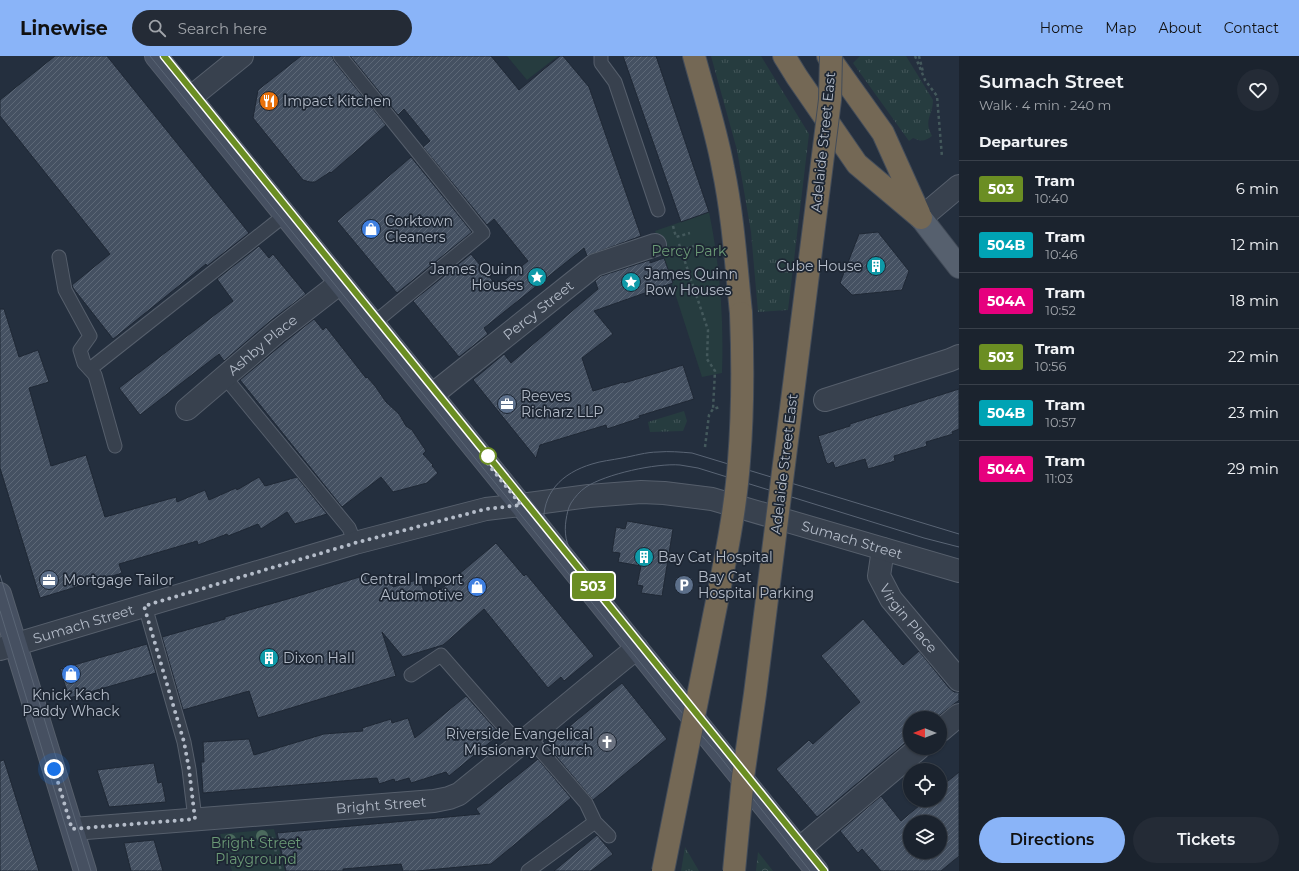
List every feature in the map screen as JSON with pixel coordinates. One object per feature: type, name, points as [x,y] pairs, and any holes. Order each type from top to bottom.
[{"type":"highway","points":[[663,871],[719,589],[734,504],[742,417],[741,327],[734,241],[721,155],[694,56]]},
{"type":"highway","points":[[784,56],[857,164],[921,218]]},
{"type":"highway","points":[[830,56],[883,133],[921,218]]},
{"type":"highway","name":"Adelaide Street East","points":[[734,871],[743,777],[755,694],[830,100],[830,56]]},
{"type":"main road","points":[[156,56],[817,871]]},
{"type":"main road","points":[[921,218],[959,267]]},
{"type":"main road","points":[[0,594],[8,647],[72,829],[85,871]]},
{"type":"street","points":[[190,98],[242,56]]},
{"type":"street","points":[[921,218],[959,186]]},
{"type":"street","name":"Percy Street","points":[[432,395],[596,265],[655,245]]},
{"type":"street","name":"Ashby Place","points":[[186,409],[224,376],[340,283]]},
{"type":"street","points":[[825,400],[959,356]]},
{"type":"street","name":"Sumach Street","points":[[8,647],[355,543],[486,509],[608,494],[641,492],[664,493],[712,499],[959,571]]},
{"type":"street","name":"Virgin Place","points":[[883,549],[879,576],[891,599],[959,680]]},
{"type":"street","name":"Bright Street","points":[[72,829],[427,802],[449,798],[458,794],[637,648]]},
{"type":"street","points":[[947,725],[959,715]]},
{"type":"street","points":[[799,849],[911,755]]},
{"type":"lane","points":[[340,56],[483,233],[374,323]]},
{"type":"lane","points":[[601,56],[601,63],[614,82],[658,210]]},
{"type":"lane","points":[[90,369],[285,215]]},
{"type":"lane","points":[[59,257],[65,290],[90,336],[80,350],[84,363],[96,375],[115,446]]},
{"type":"lane","points":[[224,376],[349,528],[355,543]]},
{"type":"lane","points":[[144,606],[184,742],[195,819]]},
{"type":"lane","points":[[411,675],[441,655],[586,803],[595,822],[609,836]]},
{"type":"lane","points":[[528,871],[595,822]]},
{"type":"path","points":[[915,56],[925,80],[937,96],[942,157]]},
{"type":"path","points":[[919,56],[925,80]]},
{"type":"path","points":[[673,226],[708,330],[707,359],[715,372],[713,409]]},
{"type":"path","points":[[655,245],[690,233]]},
{"type":"path","points":[[271,834],[281,871]]},
{"type":"green space","points":[[507,56],[558,56],[527,80]]},
{"type":"green space","points":[[711,56],[761,56],[809,134],[788,310],[758,312],[751,232],[737,150]]},
{"type":"green space","points":[[860,56],[906,56],[933,100],[928,121],[929,130],[932,136],[923,140],[913,138],[909,141],[853,63]]},
{"type":"green space","name":"Percy Park","points":[[709,212],[716,252],[720,292],[722,373],[702,377],[655,231]]},
{"type":"green space","points":[[684,411],[687,421],[683,431],[650,432],[648,422]]},
{"type":"green space","name":"Bright Street Playground","points":[[274,829],[285,871],[232,871],[220,834]]},
{"type":"green space","points":[[685,847],[699,871],[681,871]]},
{"type":"green space","points":[[758,852],[773,871],[756,871]]},
{"type":"building","points":[[55,56],[107,56],[249,233],[207,266],[206,264],[113,339],[72,285],[110,254],[0,116],[0,100]]},
{"type":"building","points":[[301,56],[332,56],[334,61],[386,125],[331,173],[330,172],[315,182],[303,180],[253,118],[258,90]]},
{"type":"building","points":[[350,56],[491,56],[519,90],[560,56],[563,56],[589,87],[641,236],[587,256],[584,248],[484,328],[488,334],[459,357],[413,301],[471,254],[497,286],[528,261],[494,219],[487,225],[423,147],[430,141],[404,109],[398,115]]},
{"type":"building","points":[[623,56],[656,56],[709,212],[681,222]]},
{"type":"building","points":[[411,157],[472,232],[397,293],[337,221]]},
{"type":"building","name":"Cube House","points":[[878,232],[909,271],[902,290],[852,295],[840,283],[859,234]]},
{"type":"building","points":[[259,246],[269,258],[273,254],[306,294],[269,322],[224,361],[219,354],[140,415],[119,388],[233,301],[217,279]]},
{"type":"building","points":[[664,258],[673,283],[594,311],[613,334],[582,358],[593,391],[683,365],[694,399],[639,416],[640,418],[607,429],[606,425],[540,445],[536,458],[473,380],[504,354],[511,363],[598,289],[595,281],[601,276],[650,260],[650,263]]},
{"type":"building","points":[[0,309],[4,309],[19,357],[38,350],[49,382],[29,388],[51,466],[86,455],[105,517],[176,497],[177,502],[205,490],[209,500],[236,488],[237,490],[259,477],[265,486],[297,477],[327,514],[295,524],[287,512],[261,529],[258,524],[228,536],[227,534],[198,545],[197,541],[119,564],[122,573],[40,598],[0,468]]},
{"type":"building","points":[[314,319],[323,330],[326,327],[366,378],[367,377],[375,386],[386,402],[399,414],[406,426],[412,430],[426,451],[423,454],[438,473],[427,483],[393,492],[381,477],[342,507],[240,380]]},
{"type":"building","points":[[959,389],[959,429],[952,432],[953,434],[926,442],[927,446],[894,456],[895,461],[868,469],[865,459],[835,468],[833,462],[828,464],[826,462],[818,436],[850,426],[850,424]]},
{"type":"building","name":"Bay Cat Hospital","points":[[627,521],[673,529],[662,596],[641,593],[643,586],[637,585],[641,566],[618,562],[620,553],[612,552],[616,527],[625,529]]},
{"type":"building","points":[[496,543],[524,576],[526,574],[594,656],[564,681],[561,677],[548,688],[484,609],[443,645],[403,657],[382,632],[396,676],[258,718],[249,691],[183,710],[162,637],[366,575],[368,584],[391,577],[393,587],[420,579],[427,601]]},
{"type":"building","points":[[863,619],[903,665],[919,651],[949,688],[954,692],[959,692],[959,700],[945,711],[903,711],[903,745],[817,817],[776,769],[809,740],[813,744],[860,702],[821,656]]},
{"type":"building","points":[[147,644],[156,673],[69,698],[60,669]]},
{"type":"building","name":"Riverside Evangelical Missionary Church","points":[[622,683],[667,739],[593,800],[550,749],[551,748],[548,744]]},
{"type":"building","points":[[466,696],[500,734],[449,776],[446,772],[411,783],[409,778],[395,782],[394,779],[379,784],[377,778],[203,793],[201,762],[204,762],[203,742],[249,739],[254,755],[324,734],[363,731],[362,728],[391,719],[392,723],[408,718],[415,738]]},
{"type":"building","points":[[538,759],[571,798],[491,864],[417,871],[403,871],[401,864],[343,869],[343,871],[286,871],[277,833],[480,814],[476,809]]},
{"type":"building","points":[[4,760],[39,871],[0,871],[0,761]]},
{"type":"building","points":[[154,763],[158,783],[162,782],[166,802],[109,807],[97,770]]},
{"type":"building","points":[[959,772],[959,856],[941,871],[881,871],[862,849],[858,853],[840,831],[881,796],[901,821],[903,819],[903,859],[947,859],[947,815],[908,815],[918,807],[947,807],[947,782]]},
{"type":"building","points":[[597,835],[613,854],[591,871],[554,871]]},
{"type":"building","points":[[154,840],[163,871],[131,871],[124,843]]},
{"type":"tram line","points":[[150,56],[665,693],[717,753],[810,871]]},
{"type":"tram line","points":[[163,56],[824,871]]},
{"type":"tram line","name":"503","points":[[164,56],[824,871]]},
{"type":"tram line","points":[[544,526],[544,514],[550,494],[556,486],[571,473],[599,462],[649,453],[670,452],[692,453],[959,534]]},
{"type":"tram line","points":[[573,555],[566,538],[566,520],[570,505],[582,490],[595,482],[632,470],[670,465],[698,468],[924,538],[959,547]]},
{"type":"tram line","points":[[0,575],[91,871]]},
{"type":"tram line","points":[[0,611],[79,871]]},
{"type":"place","name":"Impact Kitchen","points":[[269,101]]},
{"type":"place","name":"Corktown Cleaners","points":[[371,229]]},
{"type":"place","name":"Cube House","points":[[876,266]]},
{"type":"place","name":"James Quinn Houses","points":[[537,277]]},
{"type":"place","name":"James Quinn Row Houses","points":[[631,282]]},
{"type":"place","name":"Reeves Richarz LLP","points":[[507,404]]},
{"type":"place","name":"Bay Cat Hospital","points":[[644,557]]},
{"type":"place","name":"Mortgage Tailor","points":[[49,580]]},
{"type":"place","name":"Bay Cat Hospital Parking","points":[[684,585]]},
{"type":"place","name":"Central Import Automotive","points":[[477,587]]},
{"type":"place","name":"Dixon Hall","points":[[269,658]]},
{"type":"place","name":"Knick Kach Paddy Whack","points":[[71,674]]},
{"type":"place","name":"Riverside Evangelical Missionary Church","points":[[607,742]]},
{"type":"route","points":[[54,769],[72,829],[195,819],[184,742],[144,606],[355,543],[486,509],[521,505],[488,464],[488,456]]}]
